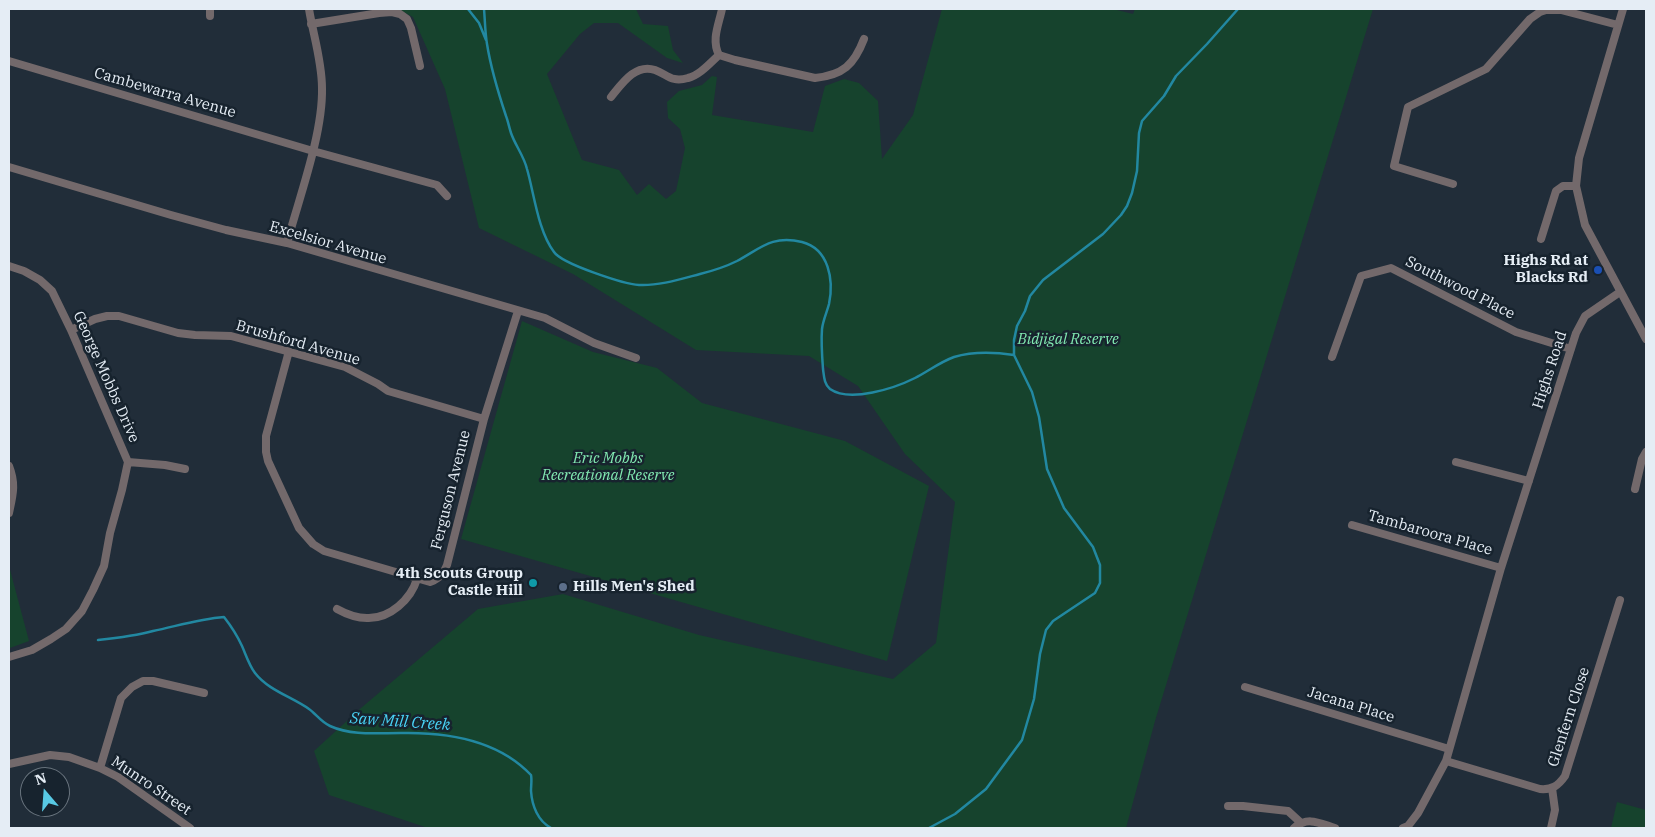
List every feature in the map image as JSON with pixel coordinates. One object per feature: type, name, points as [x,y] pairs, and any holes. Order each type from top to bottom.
[{"type":"street","points":[[287,244],[313,151],[322,88],[308,9]]},
{"type":"street","points":[[722,9],[715,40],[715,48],[719,54],[735,60],[815,78],[828,76],[848,67],[858,53],[864,39]]},
{"type":"street","points":[[1623,9],[1579,158],[1576,186],[1585,225],[1646,339]]},
{"type":"street","points":[[1453,184],[1394,166],[1408,107],[1486,69],[1530,19],[1546,10],[1569,11],[1618,25]]},
{"type":"street","points":[[311,24],[379,13],[392,12],[400,14],[407,19],[411,28],[420,66]]},
{"type":"street","points":[[611,98],[634,73],[645,69],[655,70],[675,80],[687,79],[698,73],[719,54]]},
{"type":"street","name":"Cambewarra Avenue","points":[[9,61],[313,151],[437,185],[447,196]]},
{"type":"street","name":"Excelsior Avenue","points":[[9,167],[171,215],[287,244],[545,318],[594,343],[636,358]]},
{"type":"street","points":[[1541,239],[1556,191],[1563,186],[1576,186]]},
{"type":"street","name":"George Mobbs Drive","points":[[9,266],[24,271],[40,280],[52,291],[71,330],[128,462],[104,566],[82,611],[66,628],[51,639],[32,650],[9,657]]},
{"type":"street","name":"Southwood Place","points":[[1332,357],[1361,276],[1391,268],[1516,332],[1571,349]]},
{"type":"street","name":"Highs Road","points":[[1403,828],[1408,826],[1418,813],[1446,761],[1501,568],[1576,333],[1585,316],[1620,292]]},
{"type":"street","name":"Ferguson Avenue","points":[[289,351],[265,444],[268,461],[299,528],[304,536],[324,551],[430,582],[438,579],[444,573],[484,418],[518,311]]},
{"type":"street","name":"Brushford Avenue","points":[[71,330],[95,319],[119,316],[178,333],[231,336],[345,367],[378,384],[388,392],[484,418]]},
{"type":"street","points":[[1635,489],[1640,465],[1646,452]]},
{"type":"street","points":[[128,462],[166,465],[185,469]]},
{"type":"street","points":[[1456,462],[1529,481]]},
{"type":"street","points":[[9,466],[14,478],[9,513]]},
{"type":"street","name":"Tambaroora Place","points":[[1352,525],[1501,568]]},
{"type":"street","points":[[337,609],[353,616],[366,618],[384,615],[406,598],[414,589],[417,579]]},
{"type":"street","name":"Glenfern Close","points":[[1446,761],[1540,790],[1552,788],[1560,784],[1565,776],[1620,600]]},
{"type":"street","points":[[100,768],[121,698],[132,687],[143,681],[152,681],[204,693]]},
{"type":"street","name":"Jacana Place","points":[[1245,687],[1449,749]]},
{"type":"street","name":"Munro Street","points":[[9,764],[38,757],[61,756],[100,768],[118,777],[190,828]]},
{"type":"street","points":[[1551,828],[1555,810],[1552,788]]},
{"type":"street","points":[[1228,806],[1288,811],[1300,822]]},
{"type":"street","points":[[1294,828],[1300,822],[1311,821],[1335,828]]},
{"type":"green space","name":"Bidjigal Reserve","points":[[398,9],[636,9],[643,24],[668,26],[673,50],[683,63],[667,58],[618,23],[594,23],[580,34],[547,74],[582,160],[619,170],[637,195],[649,184],[666,199],[676,191],[685,148],[680,129],[668,118],[667,102],[679,91],[702,85],[712,76],[717,77],[712,115],[813,132],[825,86],[844,79],[859,83],[878,101],[882,159],[913,115],[942,9],[1113,9],[1133,14],[1135,9],[1373,9],[1155,721],[1126,828],[428,828],[329,795],[314,751],[361,708],[478,609],[563,594],[699,635],[893,679],[936,643],[955,502],[905,454],[858,386],[809,356],[696,350],[573,274],[479,228],[445,89],[413,17]]},
{"type":"green space","name":"Eric Mobbs Recreational Reserve","points":[[522,321],[593,352],[657,368],[702,403],[845,441],[929,486],[887,661],[461,539]]},
{"type":"green space","points":[[9,566],[29,641],[10,648],[9,645]]},
{"type":"green space","points":[[1617,802],[1646,810],[1646,828],[1611,828]]},
{"type":"waterway","points":[[468,9],[479,23],[486,40]]},
{"type":"waterway","points":[[484,9],[489,53],[500,98],[513,137],[526,164],[544,234],[559,257],[608,277],[631,284],[647,285],[670,282],[719,269],[760,247],[783,240],[802,242],[811,246],[824,258],[830,276],[829,304],[822,329],[823,364],[827,385],[830,389],[839,393],[849,395],[885,390],[920,376],[944,362],[962,355],[984,353],[1014,355]]},
{"type":"waterway","points":[[929,828],[955,814],[986,789],[1022,740],[1034,699],[1040,654],[1046,630],[1053,621],[1095,593],[1100,583],[1100,565],[1093,547],[1064,508],[1047,469],[1039,417],[1032,392],[1014,355],[1014,340],[1017,326],[1030,296],[1043,280],[1103,234],[1121,215],[1132,193],[1137,171],[1139,133],[1142,121],[1164,96],[1176,76],[1238,9]]},
{"type":"waterway","name":"Saw Mill Creek","points":[[98,640],[133,636],[197,621],[224,617],[238,638],[249,663],[260,679],[273,689],[309,709],[330,726],[356,733],[418,733],[454,737],[487,746],[518,763],[531,775],[534,807],[539,817],[551,828]]},
{"type":"place","name":"Highs Rd at Blacks Rd","points":[[1598,270]]},
{"type":"place","name":"4th Scouts Group Castle Hill","points":[[533,583]]},
{"type":"place","name":"Hills Men's Shed","points":[[563,587]]}]
